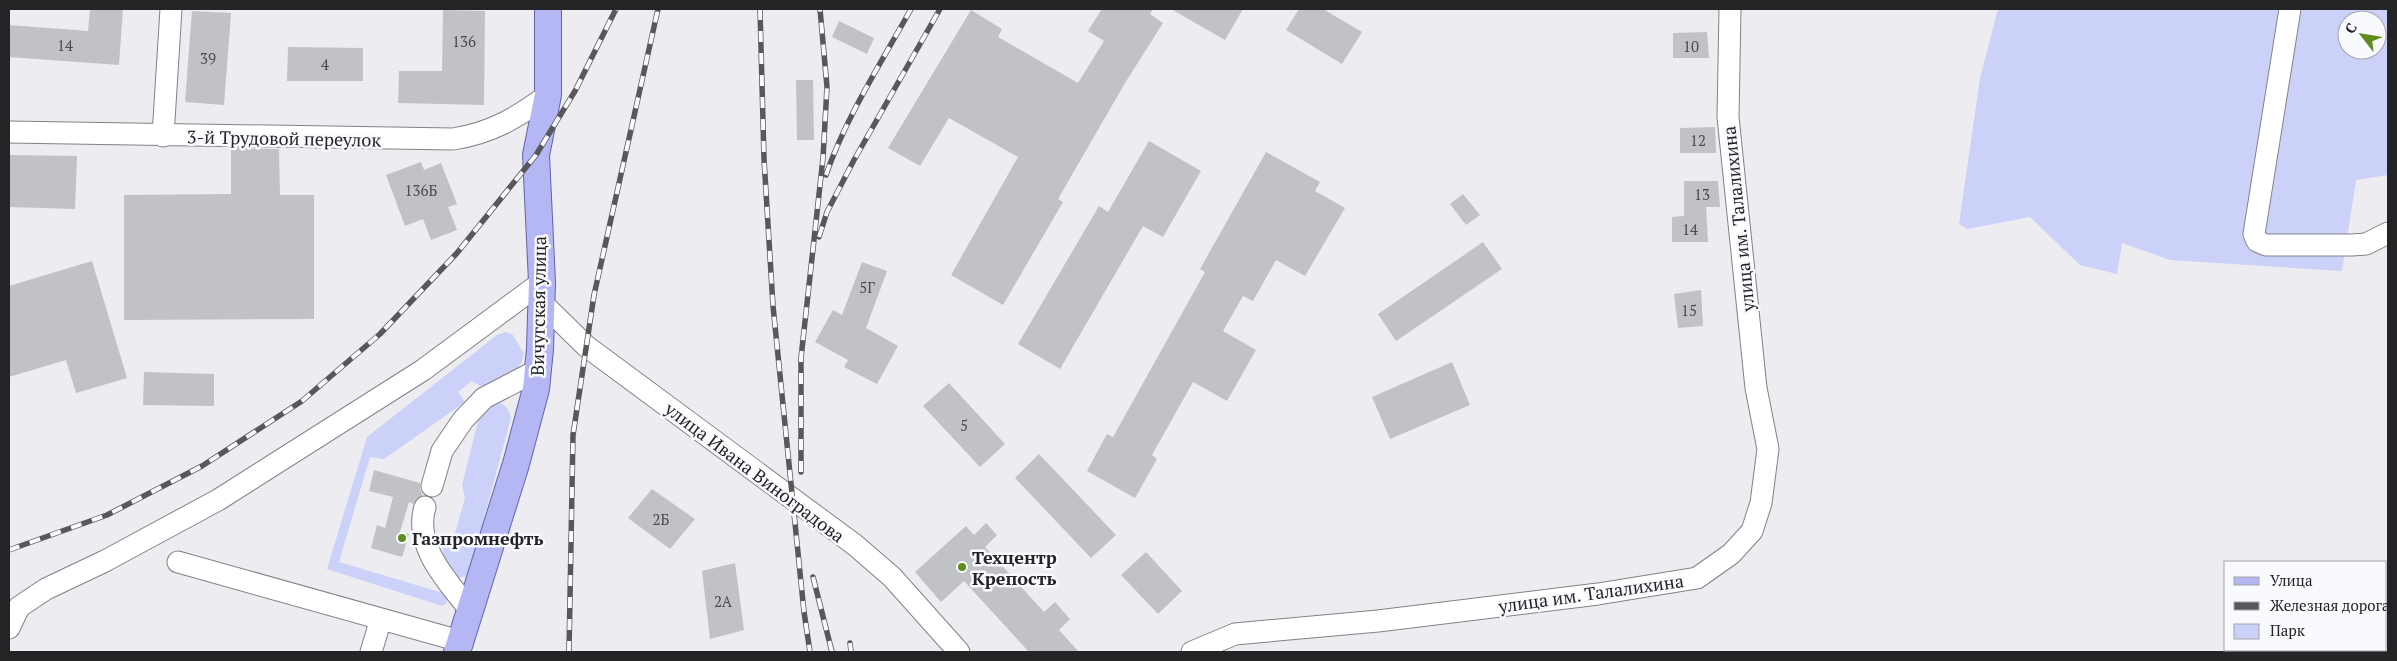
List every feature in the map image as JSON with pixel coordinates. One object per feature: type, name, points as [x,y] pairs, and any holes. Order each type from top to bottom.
[{"type":"main road","name":"Вичугская улица","points":[[458,647],[516,464],[530,414],[538,370],[542,292],[536,155],[548,95],[548,9]]},
{"type":"street","points":[[163,136],[171,9]]},
{"type":"street","name":"улица им. Талалихина","points":[[1192,652],[1236,634],[1378,621],[1598,594],[1697,578],[1731,554],[1752,531],[1761,503],[1768,449],[1756,388],[1728,117],[1730,9]]},
{"type":"street","points":[[2290,9],[2254,234],[2257,241],[2266,245],[2352,245],[2366,244],[2388,233]]},
{"type":"street","name":"3-й Трудовой переулок","points":[[9,132],[163,136],[453,139],[478,136],[512,120],[548,95]]},
{"type":"street","points":[[9,628],[19,607],[46,589],[218,500],[424,370],[542,292]]},
{"type":"street","name":"улица Ивана Виноградова","points":[[542,292],[586,346],[855,545],[892,577],[959,652]]},
{"type":"street","points":[[432,486],[442,451],[463,420],[484,398],[538,370]]},
{"type":"street","points":[[425,507],[422,518],[424,537],[444,577],[470,610]]},
{"type":"street","points":[[178,562],[381,619],[458,647]]},
{"type":"street","points":[[371,652],[381,619]]},
{"type":"green space","points":[[1998,9],[2388,9],[2388,175],[2356,180],[2342,271],[2170,260],[2122,243],[2117,274],[2080,265],[2030,217],[1967,229],[1959,224],[1980,78]]},
{"type":"green space","points":[[506,332],[513,335],[524,354],[522,361],[514,372],[503,380],[482,387],[472,381],[458,392],[465,402],[387,457],[383,459],[370,457],[339,562],[443,593],[448,598],[446,604],[442,606],[327,569],[367,437],[497,335]]},
{"type":"green space","points":[[495,401],[506,407],[511,418],[470,570],[466,576],[458,578],[447,567],[443,557],[443,547],[445,542],[453,540],[465,498],[462,485],[480,413]]},
{"type":"building","points":[[90,9],[123,9],[119,65],[9,57],[9,25],[88,31]]},
{"type":"building","points":[[1102,9],[1153,9],[1150,14],[1163,23],[1125,83],[1058,199],[1063,202],[1003,305],[951,275],[1018,157],[949,118],[920,166],[888,148],[971,10],[1002,29],[998,37],[1078,83],[1104,41],[1088,31]]},
{"type":"building","points":[[1171,9],[1243,9],[1225,40]]},
{"type":"building","points":[[1299,9],[1323,9],[1362,32],[1342,64],[1286,30]]},
{"type":"building","points":[[443,10],[485,11],[484,105],[398,103],[399,71],[442,71]]},
{"type":"building","points":[[192,11],[231,13],[224,105],[185,102]]},
{"type":"building","points":[[839,21],[874,38],[867,54],[832,37]]},
{"type":"building","points":[[1707,32],[1709,58],[1673,58],[1673,33]]},
{"type":"building","points":[[288,47],[363,48],[363,81],[287,81]]},
{"type":"building","points":[[796,80],[813,80],[814,140],[797,140]]},
{"type":"building","points":[[1715,127],[1716,153],[1680,153],[1680,128]]},
{"type":"building","points":[[1149,141],[1201,171],[1163,237],[1143,226],[1060,369],[1018,344],[1099,206],[1108,212]]},
{"type":"building","points":[[231,148],[279,149],[280,195],[314,195],[314,319],[124,320],[124,195],[231,194]]},
{"type":"building","points":[[1266,152],[1320,182],[1315,191],[1345,208],[1305,276],[1276,260],[1253,301],[1243,296],[1223,331],[1256,350],[1227,401],[1193,382],[1152,455],[1157,459],[1135,498],[1087,471],[1107,434],[1113,437],[1205,272],[1200,269]]},
{"type":"building","points":[[9,155],[77,156],[75,209],[9,207]]},
{"type":"building","points":[[421,162],[424,170],[441,163],[457,204],[448,207],[457,230],[431,240],[423,219],[405,226],[386,175]]},
{"type":"building","points":[[1684,181],[1718,181],[1720,207],[1706,207],[1708,242],[1672,242],[1672,217],[1684,216]]},
{"type":"building","points":[[1463,194],[1480,215],[1466,225],[1450,204]]},
{"type":"building","points":[[1483,242],[1502,269],[1396,341],[1378,314]]},
{"type":"building","points":[[92,261],[127,378],[76,393],[66,360],[9,377],[9,286]]},
{"type":"building","points":[[862,262],[887,271],[866,328],[898,346],[877,384],[844,367],[848,360],[815,342],[833,310],[842,315]]},
{"type":"building","points":[[1701,290],[1703,326],[1678,328],[1674,294]]},
{"type":"building","points":[[1452,362],[1470,405],[1390,439],[1372,397]]},
{"type":"building","points":[[144,372],[214,374],[214,406],[143,405]]},
{"type":"building","points":[[949,383],[1005,444],[980,467],[923,406]]},
{"type":"building","points":[[1039,454],[1116,535],[1091,558],[1015,478]]},
{"type":"building","points":[[374,470],[420,483],[423,495],[416,499],[413,504],[409,502],[400,532],[409,534],[402,557],[371,548],[377,525],[385,528],[393,497],[369,491]]},
{"type":"building","points":[[652,489],[695,519],[670,549],[628,518]]},
{"type":"building","points":[[986,523],[997,535],[985,547],[1044,612],[1055,602],[1070,619],[1059,630],[1079,652],[1029,652],[964,581],[941,602],[915,572],[966,526],[974,535]]},
{"type":"building","points":[[1146,552],[1182,591],[1158,614],[1121,575]]},
{"type":"building","points":[[735,563],[744,630],[710,639],[702,571]]},
{"type":"railway","points":[[9,550],[107,515],[202,466],[302,401],[380,334],[457,253],[536,155],[575,91],[616,9]]},
{"type":"railway","points":[[569,652],[573,435],[594,295],[658,9]]},
{"type":"railway","points":[[760,9],[764,159],[773,306],[804,612],[810,652]]},
{"type":"railway","points":[[801,472],[801,358],[823,158],[827,87],[820,9]]},
{"type":"railway","points":[[826,175],[854,111],[911,9]]},
{"type":"railway","points":[[819,237],[827,212],[854,160],[940,9]]},
{"type":"railway","points":[[813,577],[832,652]]},
{"type":"railway","points":[[850,643],[851,652]]},
{"type":"place","name":"Газпромнефть","points":[[402,538]]},
{"type":"place","name":"Техцентр Крепость","points":[[962,567]]}]
